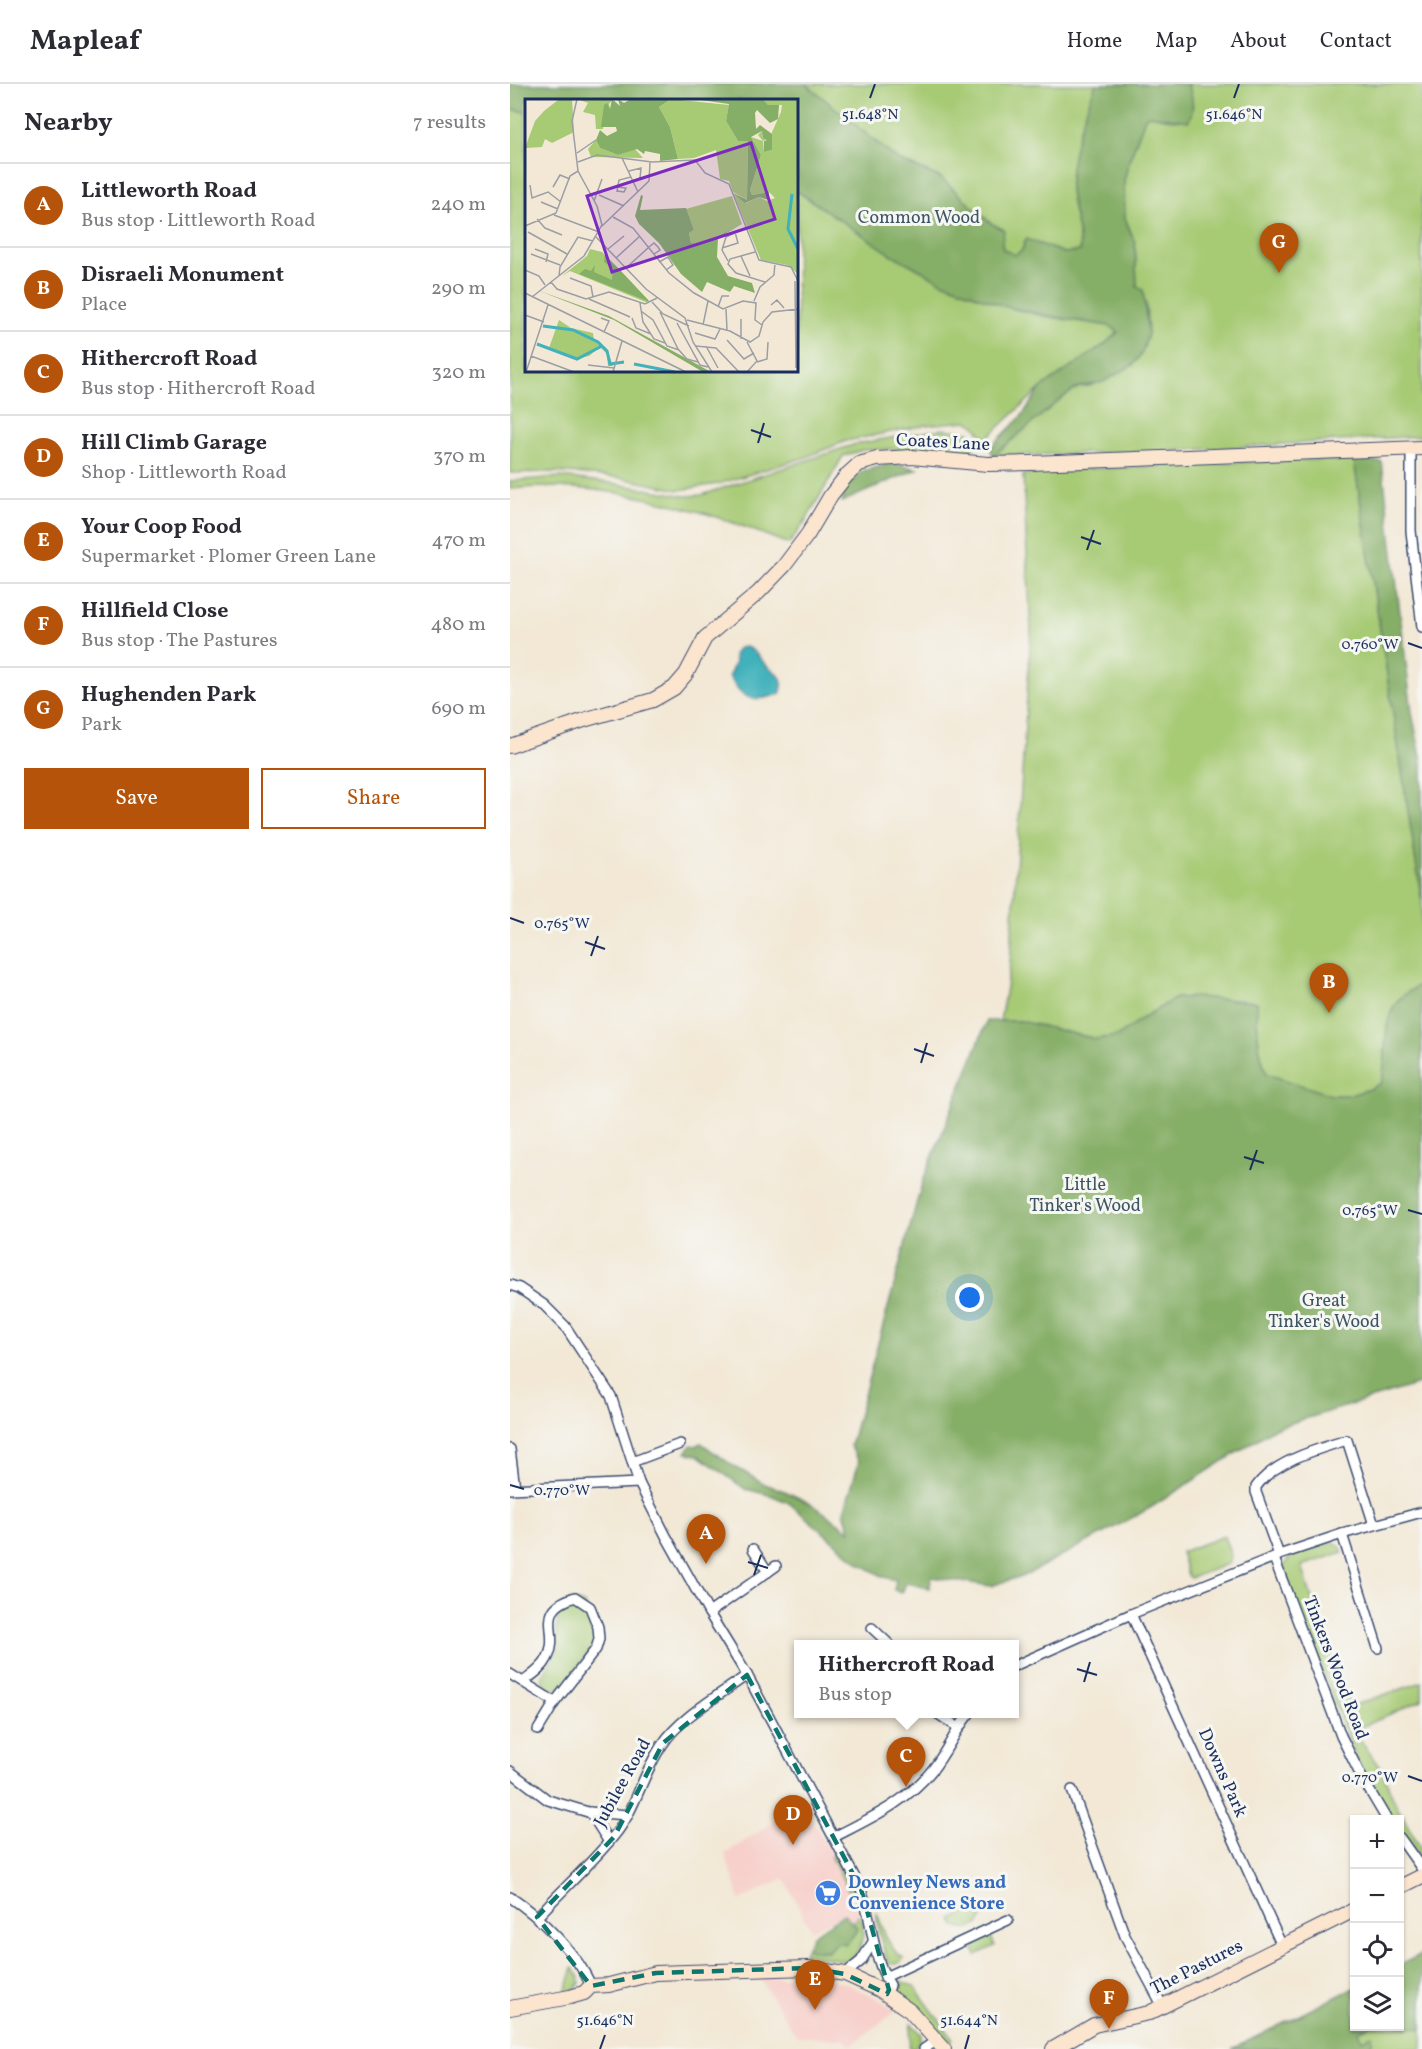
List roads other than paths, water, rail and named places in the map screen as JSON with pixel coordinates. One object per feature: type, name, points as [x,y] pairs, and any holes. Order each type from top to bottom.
[{"type":"street","points":[[1416,449],[1411,531],[1418,570],[1422,627]]},
{"type":"street","name":"Coates Lane","points":[[510,746],[586,719],[659,698],[674,688],[686,674],[705,638],[758,593],[784,566],[808,534],[831,495],[859,464],[877,459],[912,457],[988,464],[1416,449]]},
{"type":"street","points":[[510,1285],[519,1288],[544,1305],[565,1326],[611,1396],[639,1483],[709,1613],[747,1676],[861,1889],[867,1905],[873,1942],[890,1985],[887,1994]]},
{"type":"street","name":"Tinkers Wood Road","points":[[1374,1525],[1347,1440],[1311,1451],[1285,1463],[1259,1482],[1256,1487],[1276,1557],[1341,1736],[1361,1776],[1385,1815]]},
{"type":"street","points":[[632,1462],[680,1444]]},
{"type":"street","points":[[510,1449],[513,1488],[639,1483]]},
{"type":"street","points":[[1019,1664],[1131,1614],[1276,1557],[1342,1534],[1422,1512]]},
{"type":"street","points":[[1342,1534],[1378,1648]]},
{"type":"street","points":[[709,1613],[772,1569],[753,1550]]},
{"type":"street","points":[[523,1682],[541,1668],[548,1658],[551,1646],[550,1617],[555,1608],[561,1602],[575,1597],[587,1604],[598,1627],[599,1639],[596,1649],[555,1702],[538,1730]]},
{"type":"street","name":"Downs Park","points":[[1131,1614],[1282,1946]]},
{"type":"street","points":[[872,1628],[885,1640]]},
{"type":"street","points":[[510,1674],[555,1702]]},
{"type":"street","name":"Jubilee Road","points":[[537,1917],[609,1842],[628,1815],[663,1743],[698,1710],[747,1676]]},
{"type":"street","points":[[945,1718],[959,1728]]},
{"type":"street","points":[[834,1837],[890,1808],[912,1792],[935,1767],[966,1718]]},
{"type":"street","points":[[510,1771],[548,1800],[590,1812],[628,1815]]},
{"type":"street","points":[[1072,1790],[1125,1936],[1162,2005]]},
{"type":"street","points":[[590,1812],[609,1842]]},
{"type":"street","points":[[1404,1844],[1422,1869]]},
{"type":"street","points":[[1404,1885],[1422,1876]]},
{"type":"street","points":[[510,1897],[537,1917],[570,1954],[587,1976],[591,1986]]},
{"type":"street","name":"The Pastures","points":[[1053,2049],[1094,2025],[1149,2013],[1350,1912]]},
{"type":"street","points":[[885,1977],[1008,1920]]},
{"type":"street","points":[[844,1974],[861,1961],[873,1942]]},
{"type":"street","points":[[510,2008],[570,1997],[584,1993],[591,1986],[649,1974],[808,1968],[844,1974],[887,1994],[910,2011],[940,2044],[924,2049]]},
{"type":"water","points":[[746,647],[781,678],[780,694],[750,698],[734,685],[729,676],[735,662],[734,654],[739,648]]},
{"type":"place","name":"Hughenden Park","points":[[1279,273]]},
{"type":"place","name":"Disraeli Monument","points":[[1329,1013]]},
{"type":"place","name":"Littleworth Road","points":[[706,1564]]},
{"type":"place","name":"Hithercroft Road","points":[[906,1787]]},
{"type":"place","name":"Hill Climb Garage","points":[[793,1845]]},
{"type":"place","name":"Downley News and Convenience Store","points":[[828,1893]]},
{"type":"place","name":"Your Coop Food","points":[[815,2010]]},
{"type":"place","name":"Hillfield Close","points":[[1109,2029]]},
{"type":"park label","name":"Common Wood","points":[[919,218]]},
{"type":"park label","name":"Little Tinker's Wood","points":[[1085,1195]]},
{"type":"park label","name":"Great Tinker's Wood","points":[[1324,1311]]}]
